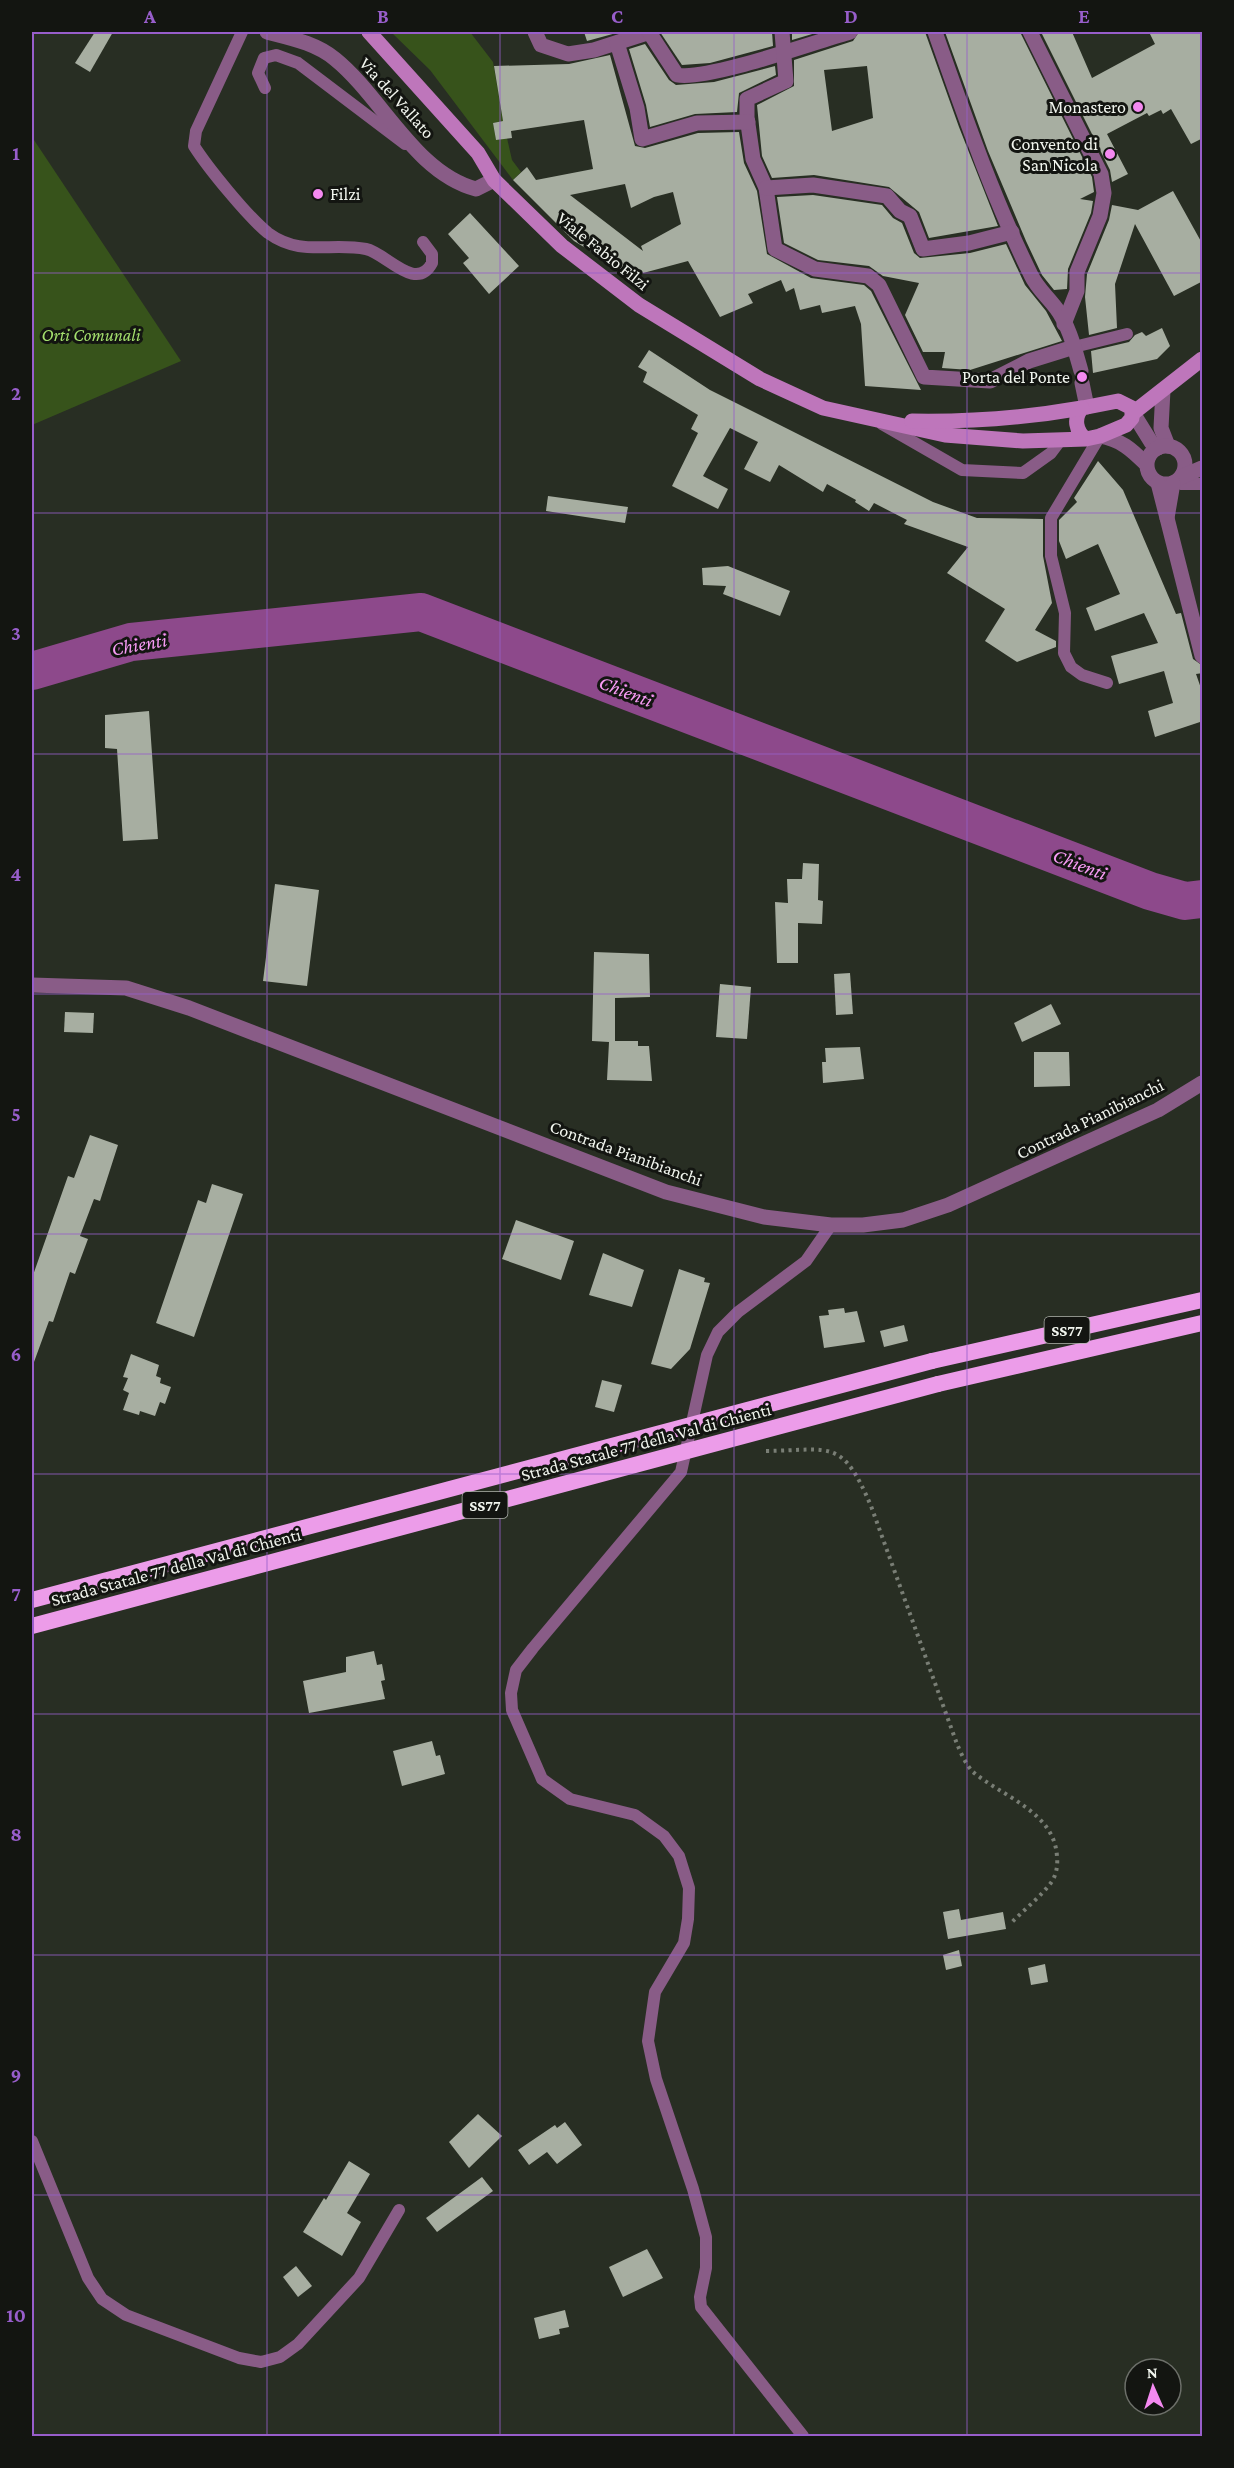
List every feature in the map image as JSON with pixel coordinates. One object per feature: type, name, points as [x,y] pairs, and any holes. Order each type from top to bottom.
[{"type":"highway","name":"Strada Statale 77 della Val di Chienti","points":[[32,1600],[933,1361],[1203,1300]]},
{"type":"highway","name":"Strada Statale 77 della Val di Chienti","points":[[32,1626],[938,1384],[1203,1323]]},
{"type":"main road","name":"Viale Fabio Filzi","points":[[369,32],[478,153],[494,180],[562,246],[639,305],[760,379],[823,408],[945,435],[1023,441],[1093,438]]},
{"type":"main road","points":[[1084,408],[1078,412],[1077,427],[1093,438],[1126,425],[1133,413],[1203,359]]},
{"type":"main road","name":"Viale Fabio Filzi","points":[[873,419],[975,422],[1022,418],[1122,401],[1130,406],[1133,413]]},
{"type":"street","name":"Via del Vallato","points":[[267,32],[309,44],[335,58],[429,162],[456,184],[476,189],[494,180]]},
{"type":"street","points":[[535,32],[541,45],[568,54],[617,43],[649,32],[677,75],[685,77],[715,71],[850,32]]},
{"type":"street","points":[[782,32],[786,81],[747,99],[747,122],[753,159],[766,188],[775,249],[815,269],[868,276],[879,285],[924,377],[990,381],[1029,361],[1074,346]]},
{"type":"street","points":[[935,32],[971,137],[1012,232],[1040,292],[1056,308],[1074,346],[1081,377],[1084,408]]},
{"type":"street","points":[[1030,32],[1101,174],[1104,193],[1100,216],[1077,272],[1077,291],[1064,324]]},
{"type":"street","points":[[617,43],[637,108],[642,139],[697,123],[747,122]]},
{"type":"street","points":[[766,188],[813,185],[887,196],[900,211],[910,216],[923,249],[969,243],[1012,232]]},
{"type":"street","points":[[1163,390],[1160,418],[1163,447]]},
{"type":"street","points":[[1133,413],[1163,447],[1203,463]]},
{"type":"street","points":[[1093,438],[1116,439],[1129,446],[1146,464],[1149,476],[1172,481],[1203,468]]},
{"type":"street","points":[[1146,464],[1150,454],[1163,447]]},
{"type":"street","points":[[1183,456],[1185,467],[1172,481],[1167,518],[1203,656]]},
{"type":"street","name":"Contrada Pianibianchi","points":[[32,985],[126,988],[189,1008],[666,1192],[764,1216],[831,1225],[863,1226],[903,1220],[948,1205],[1158,1110],[1203,1083]]},
{"type":"lane","points":[[242,32],[196,131],[194,146],[205,163],[267,232],[288,245],[315,249],[366,249],[387,258],[401,271],[413,274],[429,269],[432,263],[432,254],[423,242]]},
{"type":"lane","points":[[265,88],[258,73],[264,58],[276,55],[298,63],[429,162]]},
{"type":"lane","points":[[1074,346],[1126,334]]},
{"type":"lane","points":[[873,419],[962,470],[1023,473],[1051,453],[1060,441]]},
{"type":"lane","points":[[1093,438],[1051,518],[1051,556],[1065,613],[1064,653],[1071,667],[1082,675],[1107,683]]},
{"type":"lane","points":[[1172,481],[1182,484],[1203,484]]},
{"type":"lane","points":[[803,2436],[701,2307],[700,2297],[706,2268],[706,2237],[693,2189],[656,2079],[648,2041],[655,1992],[684,1943],[688,1919],[688,1888],[679,1856],[664,1836],[634,1815],[570,1799],[542,1779],[512,1710],[511,1693],[516,1670],[681,1472],[707,1355],[718,1332],[738,1312],[806,1260],[831,1225]]},
{"type":"lane","points":[[32,2141],[87,2278],[102,2299],[126,2315],[239,2358],[261,2362],[280,2357],[298,2343],[359,2278],[399,2210]]},
{"type":"path","points":[[764,1451],[823,1449],[838,1454],[849,1463],[871,1506],[957,1744],[970,1770],[1034,1812],[1057,1847],[1058,1865],[1052,1882],[1011,1923]]},
{"type":"green space","points":[[391,32],[470,32],[493,62],[503,121],[493,123],[496,140],[507,138],[512,160],[521,172],[513,180],[430,70]]},
{"type":"green space","name":"Orti Comunali","points":[[32,137],[181,361],[32,425]]},
{"type":"building","points":[[95,32],[113,32],[90,72],[75,63]]},
{"type":"building","points":[[584,32],[620,32],[587,41]]},
{"type":"building","points":[[660,32],[772,32],[773,46],[710,63],[682,65]]},
{"type":"building","points":[[792,32],[819,32],[792,40]]},
{"type":"building","points":[[859,32],[925,32],[998,226],[929,238],[919,212],[889,187],[814,175],[772,178],[762,156],[757,105],[794,86],[794,60],[853,41]],"holes":[[[867,66],[873,118],[832,131],[824,70]]]},
{"type":"building","points":[[945,32],[1020,32],[1092,177],[1094,192],[1080,199],[1093,201],[1091,213],[1068,269],[1067,289],[1054,290],[1042,275],[988,151]]},
{"type":"building","name":"Monastero","points":[[1041,32],[1072,32],[1092,78],[1155,44],[1149,32],[1203,32],[1203,138],[1191,144],[1171,109],[1163,114],[1161,110],[1149,116],[1147,113],[1107,134],[1128,174],[1112,182],[1110,170]]},
{"type":"building","points":[[645,44],[669,80],[676,85],[714,82],[775,66],[776,75],[739,93],[737,112],[695,114],[650,127],[646,105],[629,49]]},
{"type":"building","points":[[610,55],[635,146],[645,148],[698,133],[739,132],[744,163],[757,191],[767,254],[811,278],[864,285],[871,291],[921,390],[865,386],[861,324],[855,306],[822,313],[820,305],[800,310],[794,288],[786,292],[781,280],[748,294],[753,303],[720,317],[688,261],[632,276],[574,241],[513,180],[527,167],[536,180],[593,169],[584,120],[511,131],[512,138],[496,140],[493,123],[503,121],[494,66],[569,64]],"holes":[[[625,184],[631,208],[654,197],[673,192],[681,224],[641,246],[643,251],[570,195]]]},
{"type":"building","points":[[1173,191],[1203,245],[1203,281],[1174,296],[1135,224],[1115,284],[1117,328],[1089,335],[1085,297],[1087,274],[1109,220],[1112,205],[1138,210]]},
{"type":"building","points":[[813,195],[882,205],[893,218],[902,223],[914,253],[920,258],[970,253],[1006,244],[1025,285],[1046,311],[1062,341],[970,370],[942,368],[945,352],[923,352],[905,315],[919,283],[883,276],[869,266],[818,260],[784,243],[777,197]]},
{"type":"building","points":[[470,213],[519,266],[489,294],[463,263],[469,258],[448,234]]},
{"type":"building","points":[[1162,328],[1170,346],[1157,359],[1093,373],[1091,351],[1129,342],[1135,335],[1142,332],[1146,336]]},
{"type":"building","points":[[649,350],[710,390],[933,502],[977,518],[1043,519],[1043,556],[1052,603],[1035,630],[1056,641],[1056,647],[1017,662],[985,641],[1005,609],[947,573],[968,547],[904,524],[907,520],[874,503],[869,511],[855,502],[856,500],[827,484],[823,492],[779,465],[770,482],[744,469],[758,442],[730,428],[703,476],[728,489],[718,509],[672,486],[698,433],[691,429],[698,415],[643,382],[647,372],[638,367]]},
{"type":"building","points":[[1098,461],[1123,490],[1176,614],[1181,613],[1193,659],[1203,666],[1203,673],[1196,674],[1203,694],[1203,721],[1155,737],[1148,711],[1173,703],[1164,671],[1119,684],[1111,656],[1158,643],[1144,613],[1095,631],[1086,608],[1120,594],[1098,544],[1066,559],[1059,541],[1059,520],[1077,502],[1074,498]]},
{"type":"building","points":[[548,496],[628,507],[625,523],[546,511]]},
{"type":"building","points":[[728,566],[790,591],[780,616],[723,594],[726,586],[703,585],[702,568]]},
{"type":"building","points":[[149,711],[158,839],[123,841],[117,749],[105,748],[105,715]]},
{"type":"building","points":[[803,863],[819,864],[818,900],[823,901],[822,924],[798,923],[798,963],[777,963],[775,902],[788,903],[787,879],[802,879]]},
{"type":"building","points":[[275,884],[319,890],[307,986],[263,981]]},
{"type":"building","points":[[594,952],[649,954],[650,997],[615,998],[615,1041],[638,1041],[638,1046],[649,1046],[652,1081],[607,1080],[609,1042],[592,1041]]},
{"type":"building","points":[[850,973],[853,1014],[836,1015],[834,974]]},
{"type":"building","points":[[720,984],[751,987],[747,1039],[716,1037]]},
{"type":"building","points":[[1051,1004],[1061,1024],[1022,1042],[1014,1023]]},
{"type":"building","points":[[65,1012],[94,1013],[93,1033],[64,1032]]},
{"type":"building","points":[[860,1047],[864,1079],[823,1083],[822,1062],[826,1062],[825,1048]]},
{"type":"building","points":[[1034,1052],[1069,1052],[1070,1086],[1034,1087]]},
{"type":"building","points":[[90,1135],[118,1145],[100,1201],[94,1199],[80,1236],[88,1239],[75,1274],[70,1272],[53,1322],[49,1321],[34,1362],[32,1362],[32,1278],[68,1176],[74,1178]]},
{"type":"building","points":[[212,1184],[243,1194],[194,1337],[156,1323],[198,1200],[206,1203]]},
{"type":"building","points":[[516,1220],[574,1241],[561,1280],[502,1259]]},
{"type":"building","points":[[603,1253],[644,1270],[632,1307],[589,1295]]},
{"type":"building","points":[[679,1269],[705,1278],[704,1282],[710,1283],[690,1349],[671,1369],[651,1364]]},
{"type":"building","points":[[844,1308],[845,1313],[857,1311],[865,1342],[824,1348],[819,1316],[829,1315],[828,1310]]},
{"type":"building","points":[[904,1325],[908,1341],[884,1347],[880,1331]]},
{"type":"building","points":[[131,1354],[159,1365],[156,1376],[161,1378],[160,1383],[171,1387],[165,1404],[160,1402],[155,1416],[140,1411],[139,1415],[123,1410],[129,1393],[123,1390],[128,1378],[123,1377]]},
{"type":"building","points":[[602,1380],[622,1385],[614,1412],[595,1407]]},
{"type":"building","points":[[374,1651],[377,1665],[382,1664],[385,1680],[381,1681],[385,1699],[309,1713],[303,1681],[346,1672],[346,1657]]},
{"type":"building","points":[[432,1741],[436,1756],[440,1755],[445,1774],[402,1786],[393,1751]]},
{"type":"building","points":[[959,1909],[961,1920],[1003,1912],[1006,1929],[948,1939],[943,1912]]},
{"type":"building","points":[[959,1950],[962,1966],[946,1970],[943,1955]]},
{"type":"building","points":[[1045,1964],[1048,1982],[1031,1985],[1028,1968]]},
{"type":"building","points":[[478,2114],[502,2136],[469,2168],[449,2142]]},
{"type":"building","points":[[565,2122],[582,2145],[557,2164],[547,2152],[529,2165],[518,2150],[555,2125],[557,2128]]},
{"type":"building","points":[[349,2161],[370,2174],[347,2213],[361,2222],[342,2256],[303,2232],[324,2198],[326,2200]]},
{"type":"building","points":[[482,2177],[493,2191],[437,2232],[426,2218]]},
{"type":"building","points":[[647,2249],[663,2278],[623,2297],[609,2267]]},
{"type":"building","points":[[296,2266],[312,2286],[298,2297],[283,2277]]},
{"type":"building","points":[[565,2310],[569,2327],[559,2329],[560,2334],[539,2339],[534,2318]]},
{"type":"waterway","name":"Chienti","points":[[32,671],[131,642],[421,612],[1150,891],[1185,901],[1202,899]]},
{"type":"place","name":"Monastero","points":[[1138,107]]},
{"type":"place","name":"Convento di San Nicola","points":[[1110,154]]},
{"type":"place","name":"Filzi","points":[[318,194]]},
{"type":"place","name":"Porta del Ponte","points":[[1082,377]]}]
